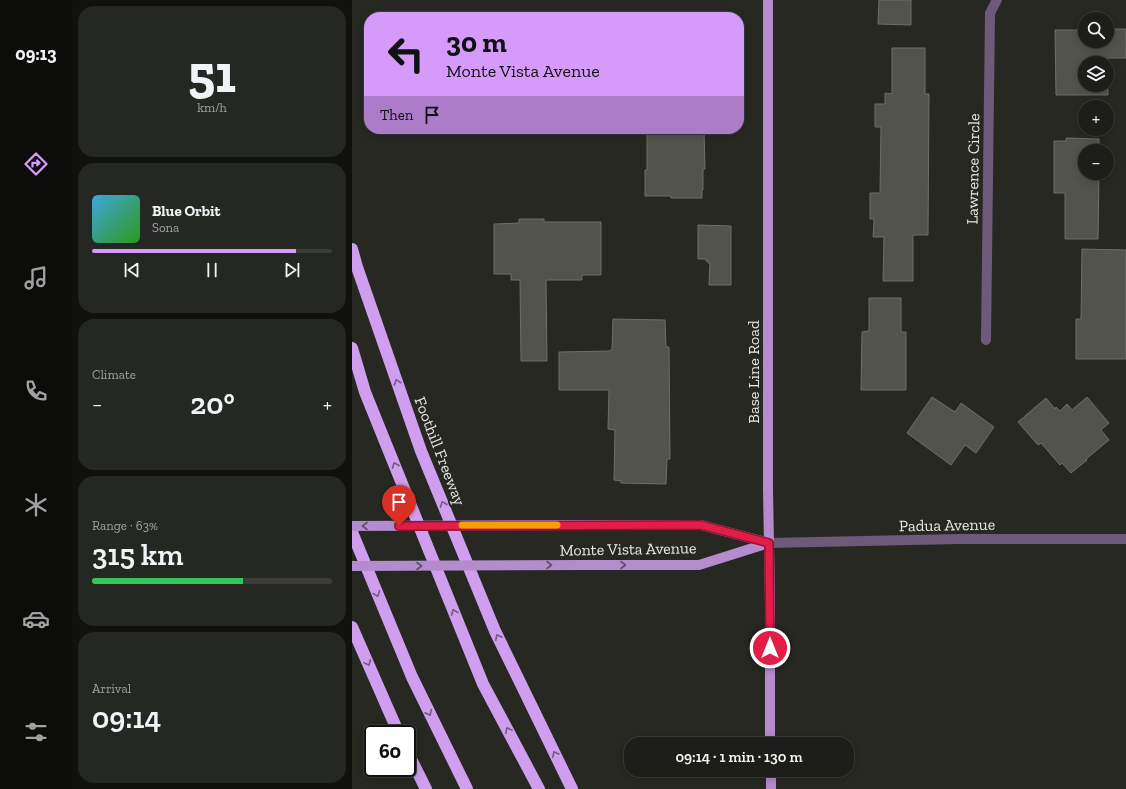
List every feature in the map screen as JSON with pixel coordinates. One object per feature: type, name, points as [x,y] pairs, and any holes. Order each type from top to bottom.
[{"type":"highway","name":"Foothill Freeway","points":[[352,249],[357,268],[421,451],[495,631],[572,789]]},
{"type":"highway","points":[[352,348],[365,392],[483,684],[539,789]]},
{"type":"highway","points":[[352,532],[412,677],[467,789]]},
{"type":"highway","points":[[352,628],[395,725]]},
{"type":"highway","points":[[416,769],[426,789]]},
{"type":"main road","name":"Base Line Road","points":[[768,0],[768,490],[770,737]]},
{"type":"main road","name":"Monte Vista Avenue","points":[[352,526],[701,525],[769,543]]},
{"type":"main road","name":"Monte Vista Avenue","points":[[352,566],[699,565],[769,543]]},
{"type":"main road","points":[[771,777],[771,789]]},
{"type":"street","name":"Lawrence Circle","points":[[986,340],[990,13],[997,0]]},
{"type":"street","name":"Padua Avenue","points":[[769,543],[958,539],[1126,539]]},
{"type":"building","points":[[879,0],[911,0],[911,25],[878,24]]},
{"type":"building","points":[[1114,29],[1126,29],[1126,58],[1114,58],[1114,56],[1078,56],[1078,92],[1108,92],[1108,95],[1056,95],[1055,30],[1078,30],[1078,48],[1114,48]]},
{"type":"building","points":[[892,48],[925,48],[925,94],[929,94],[928,235],[913,235],[913,281],[883,281],[884,237],[873,237],[874,219],[870,219],[870,193],[880,193],[881,127],[875,127],[875,104],[885,104],[885,93],[892,94]]},
{"type":"building","points":[[647,134],[704,134],[705,169],[703,169],[702,198],[645,196],[645,170],[647,170]]},
{"type":"building","points":[[1066,138],[1099,139],[1099,144],[1078,144],[1078,180],[1099,180],[1098,239],[1065,239],[1065,193],[1054,193],[1054,141],[1066,141]]},
{"type":"building","points":[[519,219],[544,219],[544,222],[601,222],[601,275],[582,275],[582,280],[546,280],[547,361],[521,361],[520,280],[511,280],[511,274],[494,274],[494,224],[519,223]]},
{"type":"building","points":[[698,225],[731,226],[731,285],[709,285],[710,263],[706,261],[706,259],[698,259]]},
{"type":"building","points":[[1082,249],[1126,250],[1126,359],[1076,359],[1076,319],[1081,319]]},
{"type":"building","points":[[869,298],[901,298],[901,332],[906,332],[906,390],[861,390],[862,332],[869,331]]},
{"type":"building","points":[[613,319],[665,320],[666,347],[669,347],[670,459],[667,459],[666,484],[621,483],[621,481],[614,480],[615,430],[608,429],[609,390],[559,390],[559,352],[612,350]]},
{"type":"building","points":[[932,397],[955,412],[961,403],[994,427],[976,453],[965,445],[951,465],[907,433]]},
{"type":"building","points":[[1087,397],[1109,423],[1101,430],[1109,440],[1071,473],[1062,463],[1060,465],[1041,443],[1038,445],[1018,422],[1046,398],[1055,409],[1056,407],[1060,411],[1067,404],[1072,410]]},
{"type":"slow traffic","points":[[462,525],[557,525]]},
{"type":"route","points":[[399,526],[701,525],[769,543],[770,648]]}]
